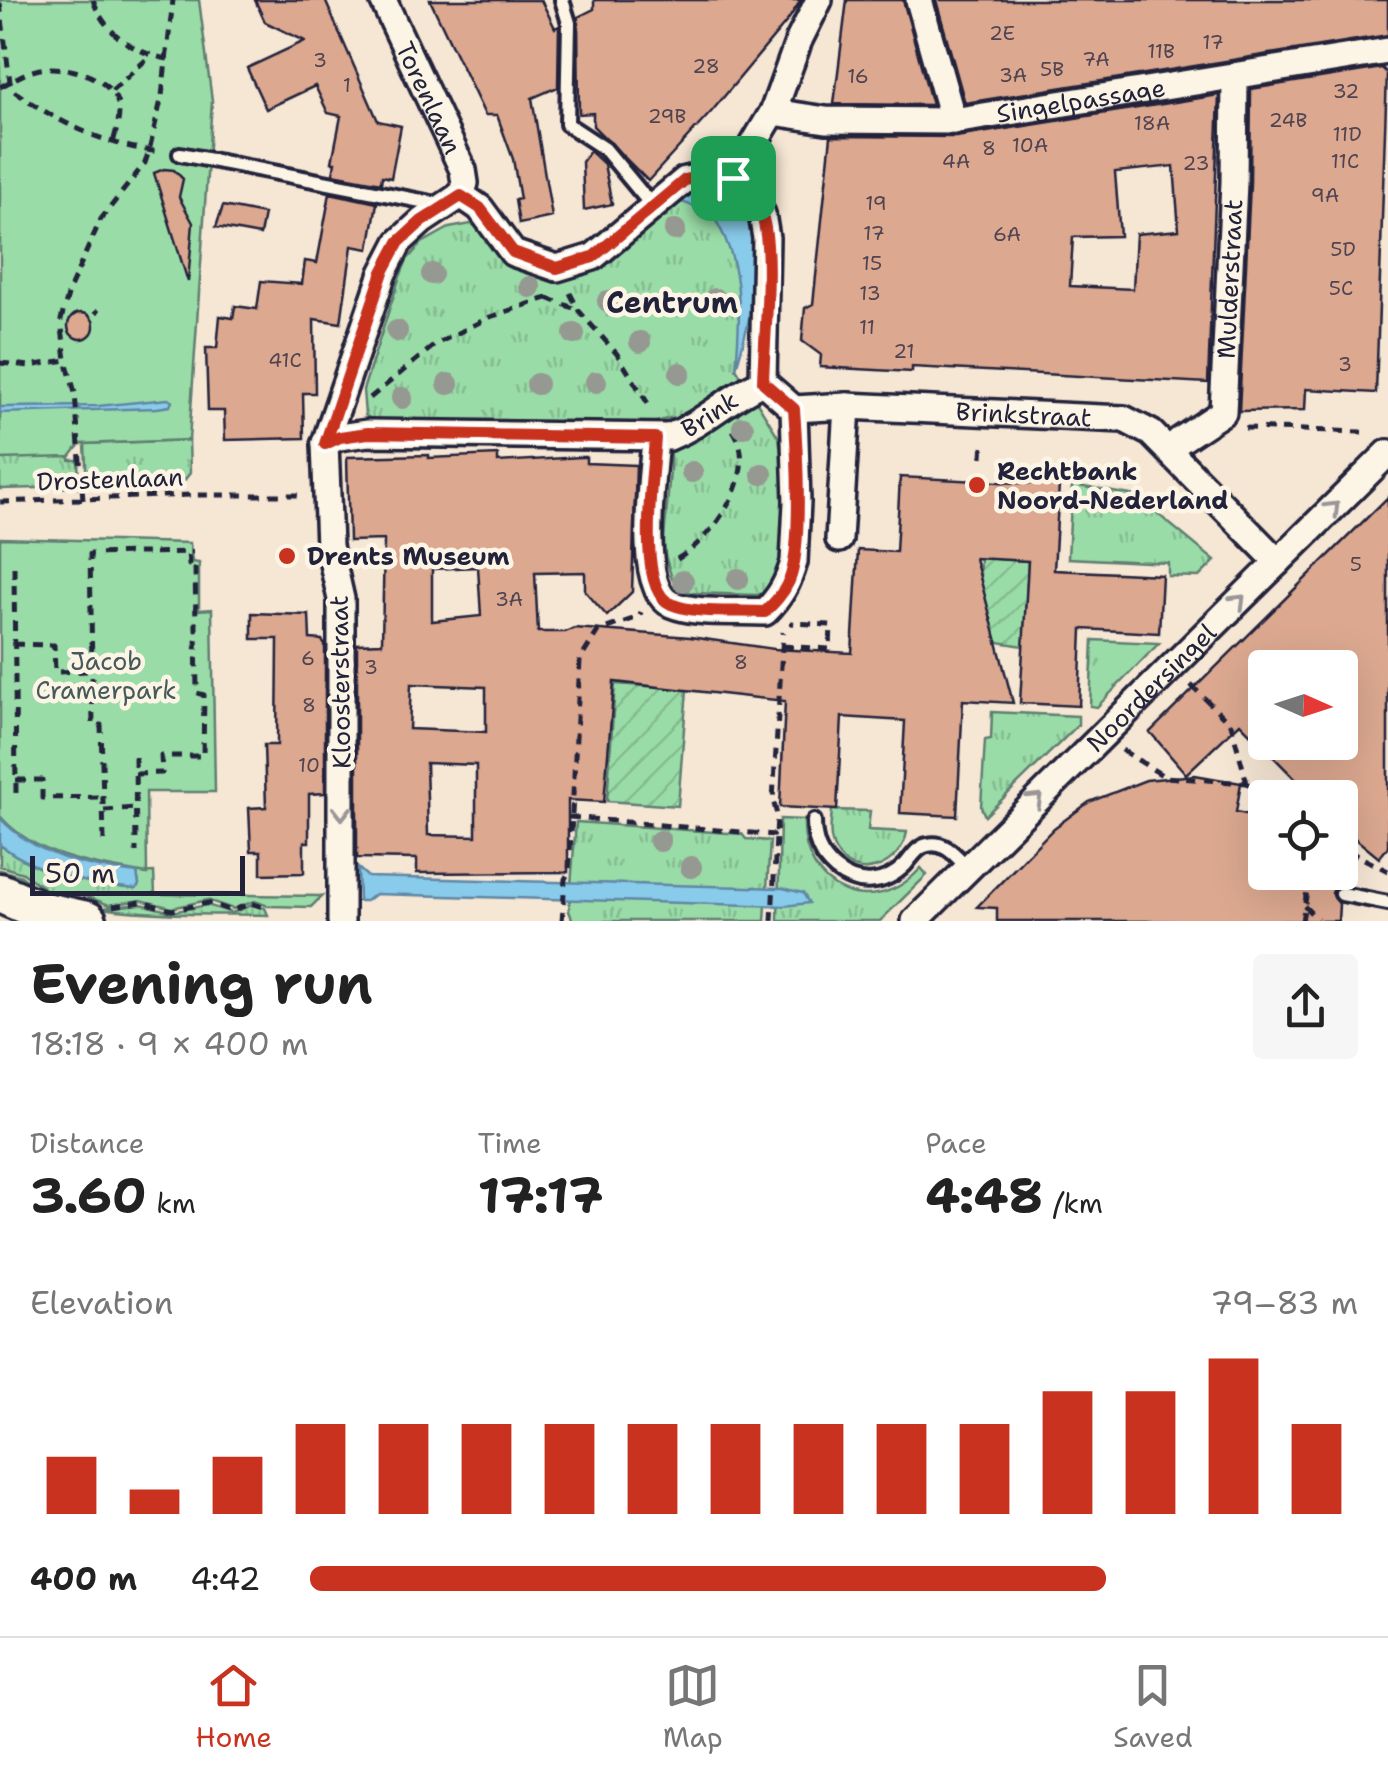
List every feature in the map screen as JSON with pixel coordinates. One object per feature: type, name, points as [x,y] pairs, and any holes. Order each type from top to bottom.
[{"type":"main road","points":[[0,893],[40,911],[94,913]]},
{"type":"street","name":"Torenlaan","points":[[383,0],[463,170],[465,183],[453,201]]},
{"type":"street","points":[[328,433],[383,272],[399,242],[422,221],[453,201],[480,208],[513,252],[557,268],[593,257],[685,180],[718,174],[733,178],[773,112],[799,40],[819,0]]},
{"type":"street","points":[[919,0],[953,121]]},
{"type":"street","name":"Singelpassage","points":[[773,112],[826,120],[953,121],[1388,51]]},
{"type":"street","name":"Mulderstraat","points":[[1212,422],[1223,412],[1235,78]]},
{"type":"street","name":"Brink","points":[[733,178],[762,214],[766,238],[763,382]]},
{"type":"street","name":"Brink","points":[[763,382],[794,409]]},
{"type":"street","name":"Brink","points":[[328,433],[340,437],[368,433],[662,438],[719,411],[763,382]]},
{"type":"street","points":[[653,584],[666,602],[685,608],[765,612],[779,598],[794,562],[794,409],[846,406],[839,539]]},
{"type":"street","name":"Brinkstraat","points":[[846,406],[1124,418],[1139,424],[1169,451],[1278,562]]},
{"type":"street","points":[[1169,451],[1212,422]]},
{"type":"street","name":"Kloosterstraat","points":[[328,433],[329,546],[341,599],[342,921]]},
{"type":"street","name":"Brink","points":[[653,584],[649,565],[662,438]]},
{"type":"street","name":"Noordersingel","points":[[914,921],[1388,453]]},
{"type":"lane","points":[[562,0],[569,23],[567,124],[605,149],[653,207]]},
{"type":"lane","points":[[180,154],[453,201]]},
{"type":"lane","points":[[814,820],[822,857],[858,882],[892,875],[921,846],[932,844],[949,849],[966,867]]},
{"type":"lane","points":[[1342,894],[1388,903]]},
{"type":"path","points":[[94,0],[108,29],[150,56],[168,59]]},
{"type":"path","points":[[83,500],[75,393],[66,360],[62,320],[70,288],[101,218],[145,163],[168,59],[173,0]]},
{"type":"path","points":[[0,3],[14,91],[91,136],[149,151]]},
{"type":"path","points":[[112,91],[150,56]]},
{"type":"path","points":[[0,87],[40,68],[58,68],[94,79],[112,91],[119,109],[113,144]]},
{"type":"path","points":[[547,298],[557,268]]},
{"type":"path","points":[[557,268],[580,311],[617,354],[662,438]]},
{"type":"path","points":[[328,433],[436,344],[490,317],[547,298],[580,311]]},
{"type":"path","points":[[0,363],[30,366],[66,360]]},
{"type":"path","points":[[562,921],[569,872],[580,660],[598,631],[639,617],[653,584],[670,563],[712,528],[732,501],[739,477],[740,451],[737,436],[719,411]]},
{"type":"path","points":[[1212,422],[1236,428],[1362,432]]},
{"type":"path","points":[[982,458],[983,440]]},
{"type":"path","name":"Drostenlaan","points":[[0,502],[327,495]]},
{"type":"path","points":[[104,841],[101,725],[93,726],[90,554],[190,552],[188,565],[195,564],[197,692],[204,695],[203,756],[161,756],[162,774],[135,774]]},
{"type":"path","points":[[14,567],[16,793]]},
{"type":"path","points":[[776,623],[831,625],[830,649],[783,644]]},
{"type":"path","points":[[772,917],[777,816],[773,800],[783,630]]},
{"type":"path","points":[[14,644],[54,645],[55,672],[91,672]]},
{"type":"path","points":[[1104,734],[1164,777],[1248,783],[1231,724],[1186,680]]},
{"type":"path","points":[[135,757],[136,852]]},
{"type":"path","points":[[16,780],[42,780],[42,798],[103,797]]},
{"type":"path","points":[[104,810],[136,808]]},
{"type":"path","points":[[569,818],[776,835]]},
{"type":"path","points":[[1358,856],[1388,871]]},
{"type":"path","points":[[1302,921],[1307,890]]},
{"type":"path","points":[[94,913],[137,902],[172,910],[208,902],[236,911],[256,903],[268,908]]},
{"type":"path","points":[[1304,906],[1316,920]]},
{"type":"green space","points":[[0,0],[199,0],[212,101],[189,440],[80,444],[70,457],[0,459]]},
{"type":"green space","points":[[709,189],[725,194],[755,289],[736,368],[779,438],[783,464],[784,546],[779,577],[770,591],[757,595],[691,593],[672,579],[664,540],[670,418],[653,423],[371,419],[365,415],[363,390],[399,279],[407,260],[422,243],[449,228],[471,224],[504,258],[558,276],[583,273],[613,260],[665,209],[692,190]]},
{"type":"green space","points":[[189,440],[190,473],[182,483],[87,487],[85,444]]},
{"type":"green space","points":[[0,446],[70,448],[70,460],[78,460],[79,487],[0,489]]},
{"type":"green space","points":[[1072,485],[1136,496],[1215,561],[1199,577],[1168,576],[1168,563],[1068,558]]},
{"type":"green space","name":"Jacob Cramerpark","points":[[0,538],[190,543],[192,562],[199,563],[199,610],[212,609],[215,792],[146,792],[147,874],[87,863],[49,850],[31,842],[0,816]]},
{"type":"green space","points":[[980,558],[1028,561],[1024,646],[991,641]]},
{"type":"green space","points":[[1093,640],[1159,643],[1097,707],[1090,706]]},
{"type":"green space","points":[[615,684],[687,689],[678,806],[607,801]]},
{"type":"green space","points":[[992,712],[1078,716],[1078,725],[985,816],[981,807],[985,740],[991,739]]},
{"type":"green space","points":[[832,810],[870,811],[868,830],[907,832],[903,844],[887,862],[865,869],[854,867],[844,861],[833,845]]},
{"type":"green space","points":[[780,819],[804,820],[806,845],[814,865],[827,880],[844,890],[863,895],[882,893],[902,884],[921,868],[927,875],[880,921],[778,921]]},
{"type":"green space","points":[[576,822],[742,834],[746,839],[770,841],[765,921],[573,921],[569,911]]},
{"type":"green space","points":[[0,845],[48,872],[97,884],[135,889],[139,884],[137,873],[154,872],[155,894],[322,896],[311,907],[268,906],[255,901],[233,909],[207,900],[172,908],[141,900],[109,905],[81,894],[49,892],[23,873],[0,866]]},
{"type":"green space","points":[[0,870],[21,876],[47,896],[79,898],[102,908],[141,904],[172,912],[207,905],[232,913],[252,905],[265,908],[268,915],[125,911],[86,906],[51,898],[21,886]]},
{"type":"water","points":[[709,189],[738,200],[749,215],[755,234],[756,281],[736,368],[738,287],[729,248],[710,212],[679,201],[692,190]]},
{"type":"water","points":[[172,401],[170,406],[157,408],[0,413],[0,407],[98,406]]},
{"type":"water","points":[[0,818],[29,842],[63,858],[137,873],[139,885],[136,889],[81,881],[32,864],[0,845]]},
{"type":"water","points":[[358,868],[368,877],[783,888],[803,893],[809,903],[784,906],[375,894],[359,901]]},
{"type":"building","points":[[255,0],[325,0],[378,121],[401,126],[391,178],[382,176],[381,183],[333,174],[341,116],[328,113],[315,86],[266,109],[247,68],[305,41],[265,22]]},
{"type":"building","points":[[430,0],[541,0],[555,28],[559,26],[558,87],[532,98],[552,217],[519,224],[515,200],[520,199],[513,159],[497,115],[485,115]]},
{"type":"building","points":[[594,0],[801,0],[712,111],[648,181],[593,126],[593,113],[579,114],[578,17],[594,9]]},
{"type":"building","points":[[847,0],[903,0],[932,105],[834,104]]},
{"type":"building","points":[[936,0],[1388,0],[1388,35],[965,103]]},
{"type":"building","points":[[1382,68],[1387,73],[1376,393],[1306,389],[1305,410],[1239,411],[1251,89]]},
{"type":"building","points":[[1219,95],[1208,383],[912,367],[912,372],[820,367],[821,355],[802,341],[805,308],[813,304],[831,136],[956,137]],"holes":[[[1174,166],[1179,230],[1136,234],[1133,289],[1070,286],[1073,237],[1120,236],[1115,172]]]},
{"type":"building","points":[[590,151],[604,164],[612,204],[584,210],[582,162]]},
{"type":"building","points":[[174,170],[183,179],[179,197],[193,223],[188,282],[154,173]]},
{"type":"building","points":[[330,193],[377,203],[369,249],[352,246],[341,323],[314,319],[315,393],[303,393],[304,438],[225,440],[224,411],[208,411],[206,348],[217,348],[220,316],[233,318],[235,306],[257,309],[261,281],[302,284],[305,261],[317,263]]},
{"type":"building","points":[[223,206],[264,214],[260,235],[216,227]]},
{"type":"building","points":[[81,313],[90,317],[94,326],[90,335],[81,339],[72,335],[68,326],[72,317]]},
{"type":"building","points":[[498,455],[498,462],[586,457],[586,463],[636,465],[632,592],[607,616],[585,591],[585,572],[535,573],[538,632],[575,628],[690,637],[774,649],[852,653],[858,550],[896,552],[900,477],[1059,485],[1054,570],[1162,575],[1159,633],[1082,629],[1079,706],[1020,703],[1028,561],[975,558],[1013,703],[963,700],[957,816],[900,813],[905,721],[842,717],[837,810],[780,807],[785,701],[614,682],[604,802],[568,800],[568,872],[417,873],[417,859],[357,858],[357,644],[382,643],[384,540],[349,541],[347,457]],"holes":[[[478,567],[481,616],[432,621],[432,569]],[[411,684],[486,687],[486,732],[409,729]],[[426,763],[476,765],[476,836],[428,835]]]},
{"type":"building","points":[[1388,497],[1388,847],[1379,858],[1358,841],[1358,780],[1296,780],[1277,760],[1358,760],[1358,650],[1248,650],[1248,731],[1240,723],[1186,774],[1150,732]]},
{"type":"building","points":[[252,613],[309,615],[310,639],[322,640],[325,646],[325,793],[309,794],[309,842],[304,842],[304,873],[261,874],[261,851],[251,851],[249,808],[266,807],[264,745],[277,745],[278,639],[252,639]]},
{"type":"building","points":[[1195,775],[1241,783],[1236,812],[1248,814],[1248,890],[1334,890],[1339,904],[1338,921],[997,921],[997,908],[977,907],[1054,828],[1089,802],[1146,780]]},
{"type":"place","name":"Rechtbank Noord-Nederland","points":[[977,485]]},
{"type":"place","name":"Drents Museum","points":[[287,556]]},
{"type":"district","name":"Centrum","points":[[672,303]]},
{"type":"route","points":[[718,174],[733,178],[762,214],[766,238],[763,382],[794,409],[794,562],[779,598],[765,612],[685,608],[658,595],[649,565],[655,438],[368,433],[340,437],[325,444],[383,272],[399,242],[444,206],[461,196],[480,208],[513,252],[557,268],[593,257],[685,180],[718,174]]}]
